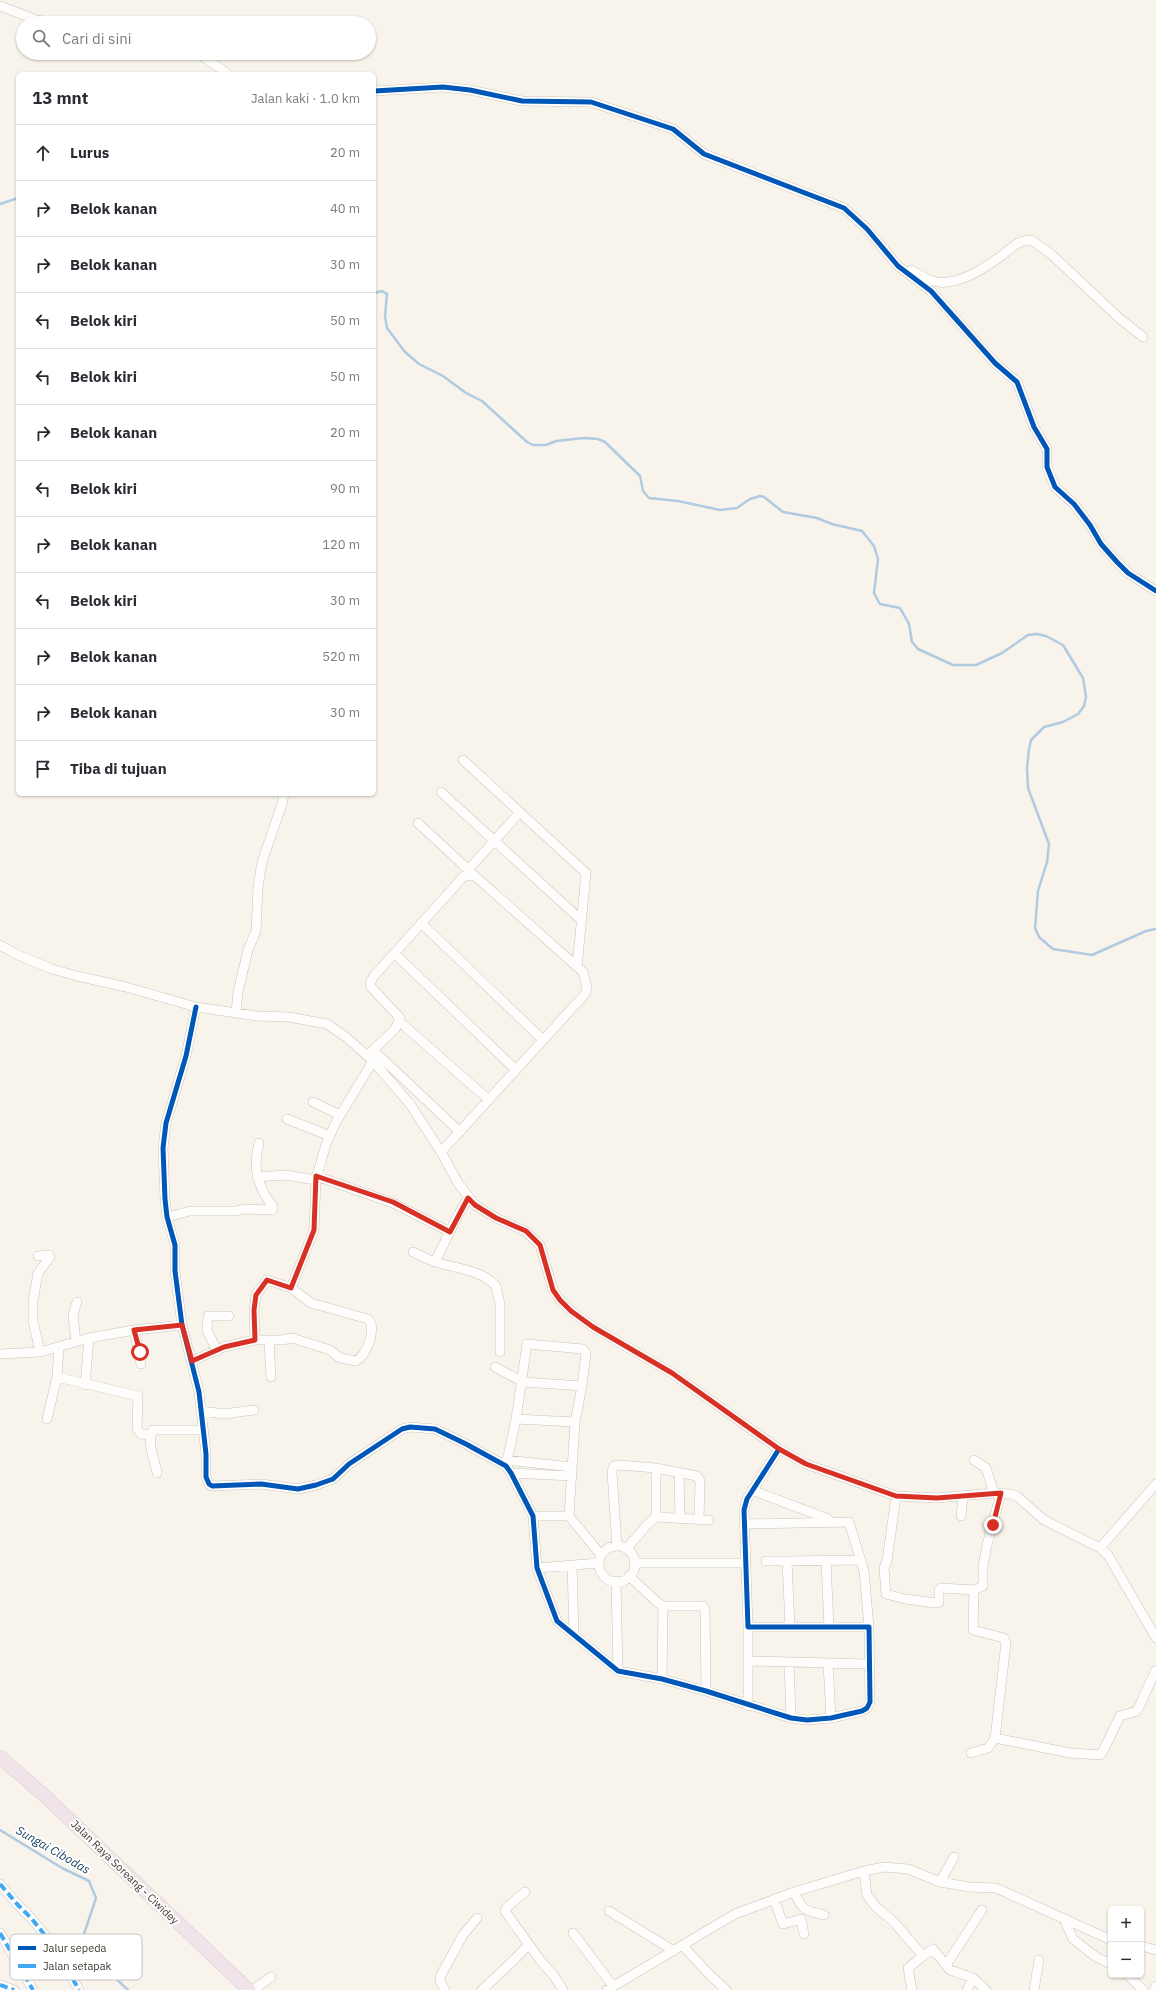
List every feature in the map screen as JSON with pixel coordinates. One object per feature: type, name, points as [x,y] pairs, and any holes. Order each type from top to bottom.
[{"type":"highway","name":"Jalan Raya Soreang - Ciwidey","points":[[0,1757],[46,1797],[249,1990]]},
{"type":"street","points":[[0,6],[26,16]]},
{"type":"street","points":[[208,60],[225,72]]},
{"type":"street","points":[[376,91],[443,87],[470,90],[522,100],[591,102],[673,130],[704,154],[759,177],[818,196],[844,208],[860,221],[894,260],[931,291],[995,363],[1017,382],[1034,427],[1047,449],[1047,467],[1055,487],[1074,504],[1090,525],[1101,544],[1116,562],[1128,573],[1156,591]]},
{"type":"street","points":[[894,260],[927,279],[942,283],[969,276],[983,270],[1019,242],[1031,240],[1051,254],[1119,318],[1143,336]]},
{"type":"street","points":[[463,760],[586,873],[577,967]]},
{"type":"street","points":[[441,792],[581,920]]},
{"type":"street","points":[[236,1012],[238,992],[248,950],[256,931],[258,887],[262,862],[284,796]]},
{"type":"street","points":[[489,1100],[400,1022],[400,1018],[396,1011],[375,994],[370,983],[374,976],[459,880],[471,873],[494,840],[520,812]]},
{"type":"street","points":[[418,823],[471,873],[583,972],[587,979],[585,994],[441,1152]]},
{"type":"street","points":[[421,923],[543,1040]]},
{"type":"street","points":[[0,945],[52,969],[126,987],[196,1007],[257,1016],[289,1017],[327,1024],[371,1056],[460,1132]]},
{"type":"street","points":[[394,953],[516,1070]]},
{"type":"street","points":[[196,1007],[186,1056],[166,1122],[163,1148],[167,1218],[175,1245],[182,1325],[199,1392],[202,1430],[206,1454],[206,1477],[212,1486],[261,1484],[298,1489],[316,1485],[333,1479],[349,1464],[374,1447],[402,1429],[410,1427],[435,1429],[508,1466],[572,1471]]},
{"type":"street","points":[[291,1288],[314,1230],[316,1178],[330,1136],[371,1056],[400,1022]]},
{"type":"street","points":[[371,1056],[410,1104],[468,1198],[475,1205],[496,1218],[526,1231],[540,1245],[553,1290],[571,1311],[593,1327],[672,1373],[779,1449],[806,1464],[896,1496],[937,1498],[998,1493],[1018,1497],[1041,1518],[1100,1548],[1112,1560],[1150,1631],[1156,1638]]},
{"type":"street","points":[[313,1102],[340,1115]]},
{"type":"street","points":[[286,1119],[330,1136]]},
{"type":"street","points":[[167,1218],[190,1211],[236,1211],[244,1209],[272,1210],[273,1207],[262,1192],[257,1177],[255,1163],[259,1143]]},
{"type":"street","points":[[257,1177],[285,1175],[316,1178],[393,1202],[450,1232]]},
{"type":"street","points":[[435,1262],[468,1198]]},
{"type":"street","points":[[413,1252],[435,1262],[458,1267],[482,1275],[496,1286],[500,1304],[500,1352]]},
{"type":"street","points":[[38,1256],[49,1255],[50,1257],[38,1273],[33,1306],[33,1321],[40,1352]]},
{"type":"street","points":[[192,1361],[218,1351],[224,1347],[255,1340],[282,1340],[292,1338],[330,1350],[340,1358],[354,1361],[359,1359],[365,1353],[372,1326],[368,1319],[311,1302],[291,1288],[267,1280],[258,1291],[254,1310],[255,1340]]},
{"type":"street","points":[[76,1342],[73,1316],[77,1302]]},
{"type":"street","points":[[218,1351],[207,1330],[208,1316],[229,1316]]},
{"type":"street","points":[[0,1354],[40,1352],[89,1338],[134,1330],[182,1325]]},
{"type":"street","points":[[134,1330],[141,1364]]},
{"type":"street","points":[[85,1385],[89,1338]]},
{"type":"street","points":[[270,1340],[271,1376]]},
{"type":"street","points":[[537,1568],[572,1565],[600,1559],[608,1548],[617,1546],[626,1549],[630,1553],[634,1563],[629,1576],[624,1580],[610,1580],[604,1576],[600,1559],[569,1516],[575,1422],[582,1386],[585,1350],[530,1344],[525,1347],[523,1382],[508,1466],[533,1516],[537,1568],[557,1621],[618,1671],[662,1679],[706,1691],[748,1706],[791,1718],[807,1720],[831,1718],[867,1708],[870,1702],[870,1664],[869,1627],[864,1571],[849,1522],[832,1521],[744,1524]]},
{"type":"street","points":[[46,1419],[57,1377],[59,1347]]},
{"type":"street","points":[[495,1367],[523,1382],[582,1386]]},
{"type":"street","points":[[57,1377],[85,1385],[138,1396],[137,1429],[141,1434],[150,1435]]},
{"type":"street","points":[[201,1412],[224,1414],[254,1410]]},
{"type":"street","points":[[516,1419],[575,1422]]},
{"type":"street","points":[[157,1473],[150,1435],[152,1430],[202,1430]]},
{"type":"street","points":[[748,1706],[748,1627],[744,1510],[747,1499],[752,1490],[779,1449]]},
{"type":"street","points":[[896,1496],[887,1561],[884,1566],[886,1594],[905,1599],[936,1603],[939,1602],[939,1590],[941,1588],[974,1590],[983,1586],[987,1545],[998,1493],[986,1468],[974,1460]]},
{"type":"street","points":[[617,1546],[613,1468],[619,1465],[656,1468],[698,1477],[700,1481],[704,1519],[656,1518],[648,1524],[626,1549]]},
{"type":"street","points":[[508,1466],[572,1471]]},
{"type":"street","points":[[656,1468],[656,1518]]},
{"type":"street","points":[[679,1472],[680,1518]]},
{"type":"street","points":[[1100,1548],[1156,1484]]},
{"type":"street","points":[[752,1490],[832,1521]]},
{"type":"street","points":[[961,1516],[963,1497]]},
{"type":"street","points":[[533,1516],[569,1516]]},
{"type":"street","points":[[766,1561],[861,1560]]},
{"type":"street","points":[[788,1561],[790,1627]]},
{"type":"street","points":[[826,1561],[829,1627]]},
{"type":"street","points":[[634,1563],[746,1563]]},
{"type":"street","points":[[572,1565],[574,1635]]},
{"type":"street","points":[[629,1576],[663,1606],[701,1605],[705,1609],[706,1691]]},
{"type":"street","points":[[616,1581],[618,1671]]},
{"type":"street","points":[[971,1753],[988,1748],[995,1738],[1005,1640],[1004,1638],[973,1630],[974,1590]]},
{"type":"street","points":[[662,1679],[663,1606]]},
{"type":"street","points":[[748,1627],[869,1627]]},
{"type":"street","points":[[748,1661],[870,1664]]},
{"type":"street","points":[[789,1663],[791,1718]]},
{"type":"street","points":[[828,1663],[831,1718]]},
{"type":"street","points":[[995,1738],[1070,1753],[1100,1755],[1104,1751],[1120,1716],[1137,1711],[1156,1670]]},
{"type":"street","points":[[940,1882],[954,1857]]},
{"type":"street","points":[[573,1933],[610,1988],[735,1914],[794,1892],[864,1871],[884,1867],[898,1867],[919,1872],[931,1880],[940,1882],[969,1887],[996,1888],[1108,1939]]},
{"type":"street","points":[[864,1871],[867,1895],[876,1907],[898,1926],[923,1956]]},
{"type":"street","points":[[0,1884],[16,1904],[32,1919],[44,1934]]},
{"type":"street","points":[[526,1892],[507,1907],[505,1911],[528,1945],[563,1990]]},
{"type":"street","points":[[794,1892],[804,1910],[824,1915]]},
{"type":"street","points":[[774,1899],[784,1924],[801,1919],[804,1934]]},
{"type":"street","points":[[946,1965],[982,1910]]},
{"type":"street","points":[[609,1911],[674,1951]]},
{"type":"street","points":[[444,1990],[440,1981],[441,1975],[463,1935],[477,1918]]},
{"type":"street","points":[[1064,1920],[1073,1939],[1096,1957],[1108,1963]]},
{"type":"street","points":[[0,1933],[10,1951]]},
{"type":"street","points":[[482,1990],[528,1945]]},
{"type":"street","points":[[683,1946],[726,1990]]},
{"type":"street","points":[[1144,1947],[1156,1950]]},
{"type":"street","points":[[912,1990],[908,1968],[933,1949],[954,1972],[973,1978],[986,1990]]},
{"type":"street","points":[[1034,1990],[1039,1960]]},
{"type":"street","points":[[253,1990],[271,1977]]},
{"type":"street","points":[[967,1990],[973,1978]]},
{"type":"street","points":[[1131,1978],[1143,1990]]},
{"type":"street","points":[[26,1980],[32,1990]]},
{"type":"street","points":[[73,1980],[78,1990]]},
{"type":"street","points":[[0,1985],[14,1990]]},
{"type":"street","points":[[1154,1990],[1156,1986]]},
{"type":"waterway","points":[[0,204],[16,199]]},
{"type":"waterway","points":[[376,292],[382,291],[387,294],[385,316],[387,328],[405,352],[419,364],[443,376],[466,393],[482,401],[527,442],[533,445],[546,445],[556,441],[584,438],[598,439],[605,442],[640,476],[643,491],[649,498],[678,501],[720,510],[737,508],[750,499],[760,496],[764,497],[783,512],[817,518],[832,524],[862,531],[874,546],[878,559],[874,593],[880,604],[900,608],[909,624],[912,642],[918,649],[953,665],[976,665],[1002,653],[1028,635],[1037,634],[1046,636],[1063,645],[1083,678],[1086,697],[1084,706],[1078,714],[1063,722],[1044,727],[1031,740],[1029,749],[1027,768],[1028,788],[1049,844],[1047,862],[1038,891],[1035,928],[1039,937],[1053,949],[1092,955],[1146,931],[1156,929]]},
{"type":"waterway","name":"Sungai Cibodas","points":[[0,1830],[62,1868],[89,1881],[96,1898],[84,1934]]},
{"type":"waterway","name":"Sungai Cibodas","points":[[117,1980],[128,1990]]},
{"type":"marked path","points":[[0,1884],[44,1934]]},
{"type":"marked path","points":[[0,1933],[10,1950]]},
{"type":"marked path","points":[[27,1980],[33,1990]]},
{"type":"marked path","points":[[73,1980],[79,1990]]},
{"type":"marked path","points":[[0,1985],[14,1990]]},
{"type":"cycle path","points":[[376,91],[443,87],[470,90],[522,101],[591,102],[673,129],[704,154],[844,208],[867,229],[898,266],[931,291],[995,363],[1017,382],[1034,427],[1047,449],[1047,467],[1055,487],[1074,504],[1090,525],[1101,544],[1117,562],[1128,573],[1156,591]]},
{"type":"cycle path","points":[[196,1007],[186,1056],[166,1123],[163,1148],[167,1217],[175,1245],[175,1271],[182,1325],[199,1392],[206,1454],[206,1477],[209,1484],[212,1486],[261,1484],[298,1489],[316,1485],[333,1479],[349,1464],[402,1429],[410,1427],[435,1429],[506,1466],[533,1516],[537,1568],[557,1621],[618,1671],[662,1679],[706,1691],[791,1718],[807,1720],[831,1718],[862,1711],[867,1708],[870,1702],[869,1627],[748,1627],[744,1510],[747,1499],[779,1449]]},
{"type":"route","points":[[140,1352],[134,1330],[182,1325],[192,1361],[224,1347],[255,1340],[254,1310],[258,1291],[262,1287],[265,1280],[291,1288],[314,1230],[314,1189],[316,1176],[393,1202],[450,1232],[468,1198],[475,1205],[496,1218],[516,1225],[526,1231],[540,1245],[553,1290],[571,1311],[593,1327],[672,1373],[779,1449],[806,1464],[896,1496],[937,1498],[1001,1493],[993,1525]]}]
